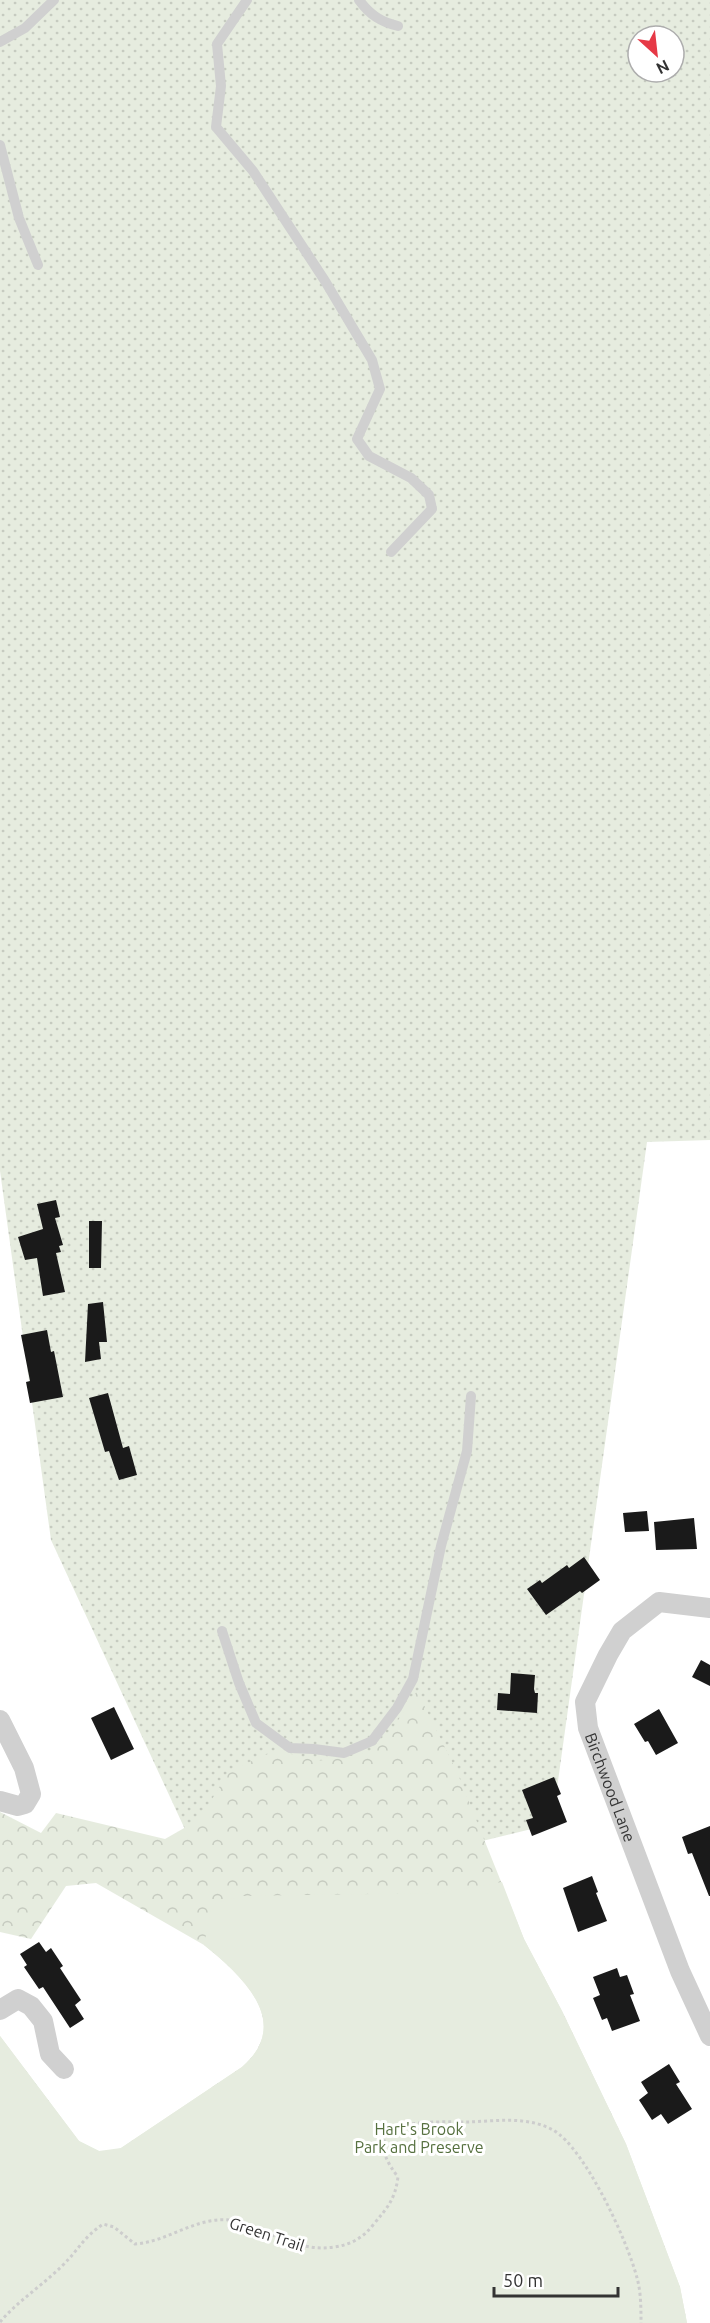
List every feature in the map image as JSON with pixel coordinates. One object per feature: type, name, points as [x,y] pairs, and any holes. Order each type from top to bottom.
[{"type":"street","name":"Birchwood Lane","points":[[710,1608],[659,1602],[622,1631],[585,1702],[588,1728],[680,1971],[710,2036]]},
{"type":"street","points":[[0,1720],[31,1786],[31,1794],[25,1804],[18,1806],[0,1800]]},
{"type":"street","points":[[0,2010],[18,1999],[31,2006],[43,2021],[50,2054],[63,2070]]},
{"type":"lane","points":[[0,42],[25,28],[54,0]]},
{"type":"lane","points":[[248,0],[217,44],[220,86],[216,127],[253,171],[325,281],[372,360],[380,389],[357,439],[369,456],[411,478],[429,495],[432,509],[391,552]]},
{"type":"lane","points":[[359,0],[366,10],[381,22],[398,26]]},
{"type":"lane","points":[[0,145],[19,218],[38,265]]},
{"type":"lane","points":[[222,1631],[239,1683],[256,1723],[291,1748],[344,1753],[372,1741],[397,1708],[413,1678],[441,1546],[467,1451],[471,1396]]},
{"type":"path","name":"Green Trail","points":[[0,2322],[13,2306],[63,2265],[87,2236],[103,2224],[114,2227],[135,2244],[144,2244],[212,2220],[230,2220],[296,2245],[319,2250],[349,2245],[370,2229],[396,2194],[398,2177],[387,2163],[382,2149],[386,2138],[393,2130],[416,2122],[530,2121],[554,2130],[588,2167],[625,2242],[638,2279],[641,2323]]},
{"type":"green space","points":[[0,0],[710,0],[710,1140],[647,1142],[552,1824],[220,1905],[51,1540],[0,1171]]},
{"type":"green space","name":"Hart's Brook Park and Preserve","points":[[417,1691],[457,1772],[524,1939],[562,2011],[626,2144],[680,2287],[687,2323],[0,2323],[0,2036],[79,2141],[99,2151],[113,2151],[121,2148],[242,2067],[257,2050],[263,2033],[263,2017],[246,1985],[233,1970],[204,1945],[96,1883],[66,1886],[31,1939],[0,1932],[0,1812],[41,1833],[56,1813],[165,1839],[200,1819],[229,1771],[277,1750],[316,1761],[343,1758],[371,1751],[391,1731]]},
{"type":"green space","name":"Hart's Brook Park and Preserve","points":[[502,1882],[524,1939],[562,2011],[626,2144],[680,2287],[687,2323],[0,2323],[0,2036],[79,2141],[99,2151],[121,2148],[242,2067],[257,2050],[263,2033],[263,2017],[256,2000],[233,1970],[204,1945],[212,1904],[243,1896],[439,1893]]},
{"type":"building","points":[[56,1200],[60,1217],[55,1218],[63,1245],[59,1246],[61,1252],[56,1253],[65,1292],[43,1296],[37,1258],[25,1260],[18,1237],[43,1229],[37,1204]]},
{"type":"building","points":[[89,1221],[102,1221],[101,1268],[89,1268]]},
{"type":"building","points":[[103,1302],[107,1342],[99,1342],[101,1359],[85,1362],[88,1304]]},
{"type":"building","points":[[47,1330],[51,1352],[54,1351],[63,1397],[30,1403],[26,1382],[30,1381],[21,1335]]},
{"type":"building","points":[[108,1393],[123,1448],[129,1446],[137,1475],[119,1480],[109,1451],[105,1452],[89,1398]]},
{"type":"building","points":[[647,1511],[649,1531],[625,1532],[623,1513]]},
{"type":"building","points":[[694,1518],[697,1549],[656,1550],[654,1522]]},
{"type":"building","points":[[584,1557],[600,1580],[546,1615],[527,1589],[540,1580],[542,1583],[567,1565],[569,1568]]},
{"type":"building","points":[[701,1660],[710,1665],[710,1686],[692,1677]]},
{"type":"building","points":[[511,1673],[535,1675],[534,1689],[535,1693],[538,1693],[537,1713],[497,1710],[498,1693],[510,1694]]},
{"type":"building","points":[[114,1707],[134,1749],[111,1760],[91,1718]]},
{"type":"building","points":[[659,1709],[678,1743],[656,1755],[634,1724]]},
{"type":"building","points":[[554,1777],[561,1794],[557,1796],[567,1822],[532,1836],[526,1820],[533,1818],[522,1790]]},
{"type":"building","points":[[710,1826],[709,1896],[692,1853],[688,1854],[682,1837]]},
{"type":"building","points":[[592,1876],[607,1921],[578,1932],[563,1888]]},
{"type":"building","points":[[39,1942],[46,1952],[51,1948],[63,1966],[60,1968],[81,2000],[75,2005],[84,2019],[70,2028],[43,1987],[39,1989],[24,1967],[27,1965],[20,1954]]},
{"type":"building","points":[[617,1968],[620,1977],[627,1975],[634,1994],[630,1995],[640,2021],[612,2031],[607,2018],[602,2020],[593,1998],[600,1995],[593,1977]]},
{"type":"building","points":[[669,2064],[680,2082],[676,2084],[692,2109],[668,2124],[661,2114],[652,2120],[639,2100],[648,2093],[641,2082]]}]
